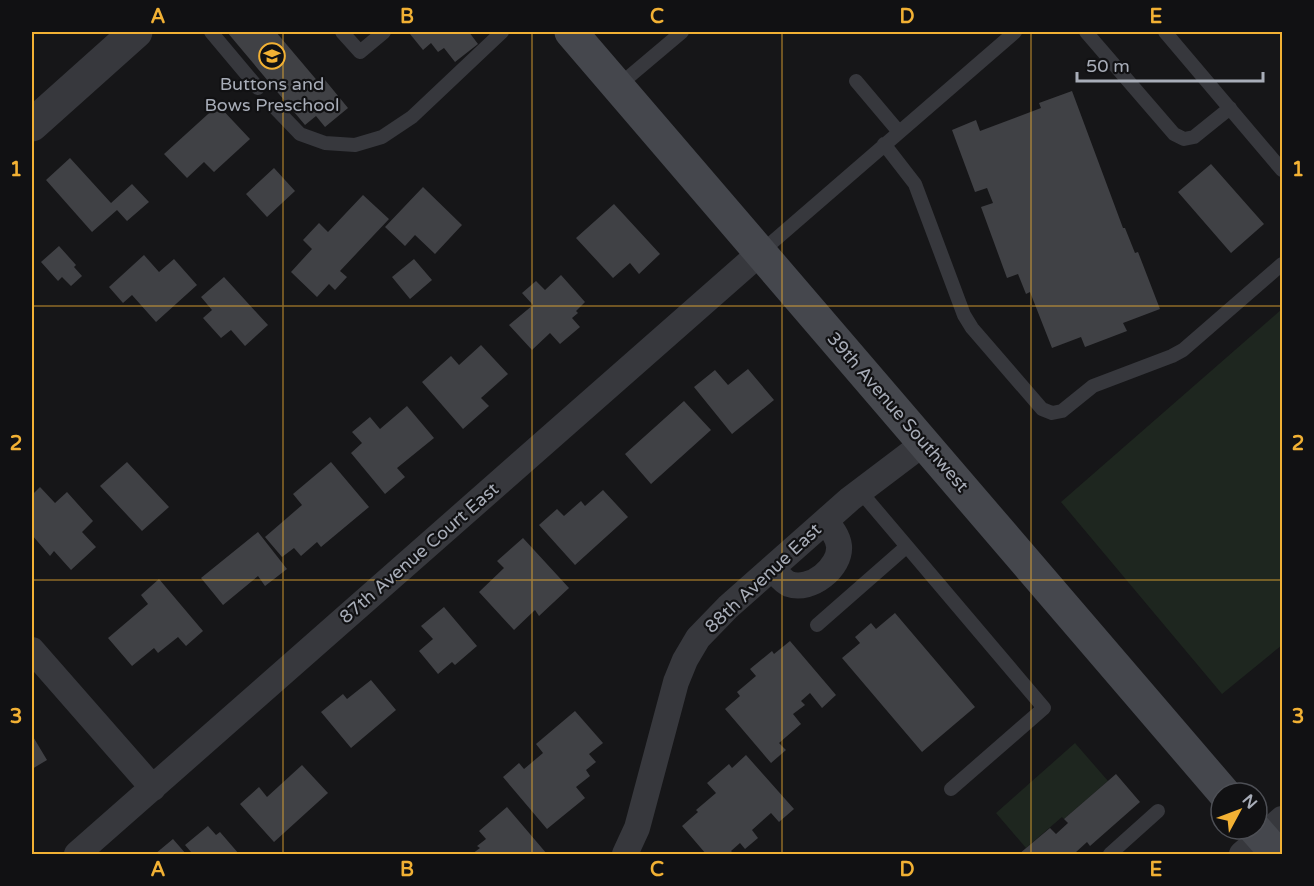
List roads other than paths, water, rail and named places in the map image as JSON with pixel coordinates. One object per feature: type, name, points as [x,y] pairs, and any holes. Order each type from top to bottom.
[{"type":"main road","name":"39th Avenue Southwest","points":[[572,32],[1214,781]]},
{"type":"street","points":[[32,124],[136,32]]},
{"type":"street","name":"87th Avenue Court East","points":[[77,855],[761,252]]},
{"type":"street","name":"88th Avenue East","points":[[626,855],[637,828],[676,682],[698,638],[728,607],[825,521],[860,491],[924,443]]},
{"type":"street","points":[[772,568],[789,584],[798,586],[808,584],[830,569],[838,559],[840,548],[838,540],[825,521]]},
{"type":"street","points":[[32,650],[153,788]]},
{"type":"lane","points":[[211,32],[258,88]]},
{"type":"lane","points":[[342,32],[360,52],[384,32]]},
{"type":"lane","points":[[276,109],[300,134],[325,143],[355,145],[382,137],[412,117],[502,32]]},
{"type":"lane","points":[[618,86],[681,32]]},
{"type":"lane","points":[[761,252],[1015,32]]},
{"type":"lane","points":[[1086,32],[1174,134],[1184,138],[1194,137],[1230,108]]},
{"type":"lane","points":[[1165,32],[1282,170]]},
{"type":"lane","points":[[856,81],[899,132]]},
{"type":"lane","points":[[885,144],[915,184],[964,315],[972,328],[1042,409],[1052,413],[1062,411],[1093,386],[1183,350],[1282,264]]},
{"type":"lane","points":[[860,491],[1044,708],[951,789]]},
{"type":"lane","points":[[817,626],[906,547]]},
{"type":"lane","points":[[1110,855],[1158,811]]},
{"type":"place","name":"Buttons and Bows Preschool","points":[[272,56]]}]
